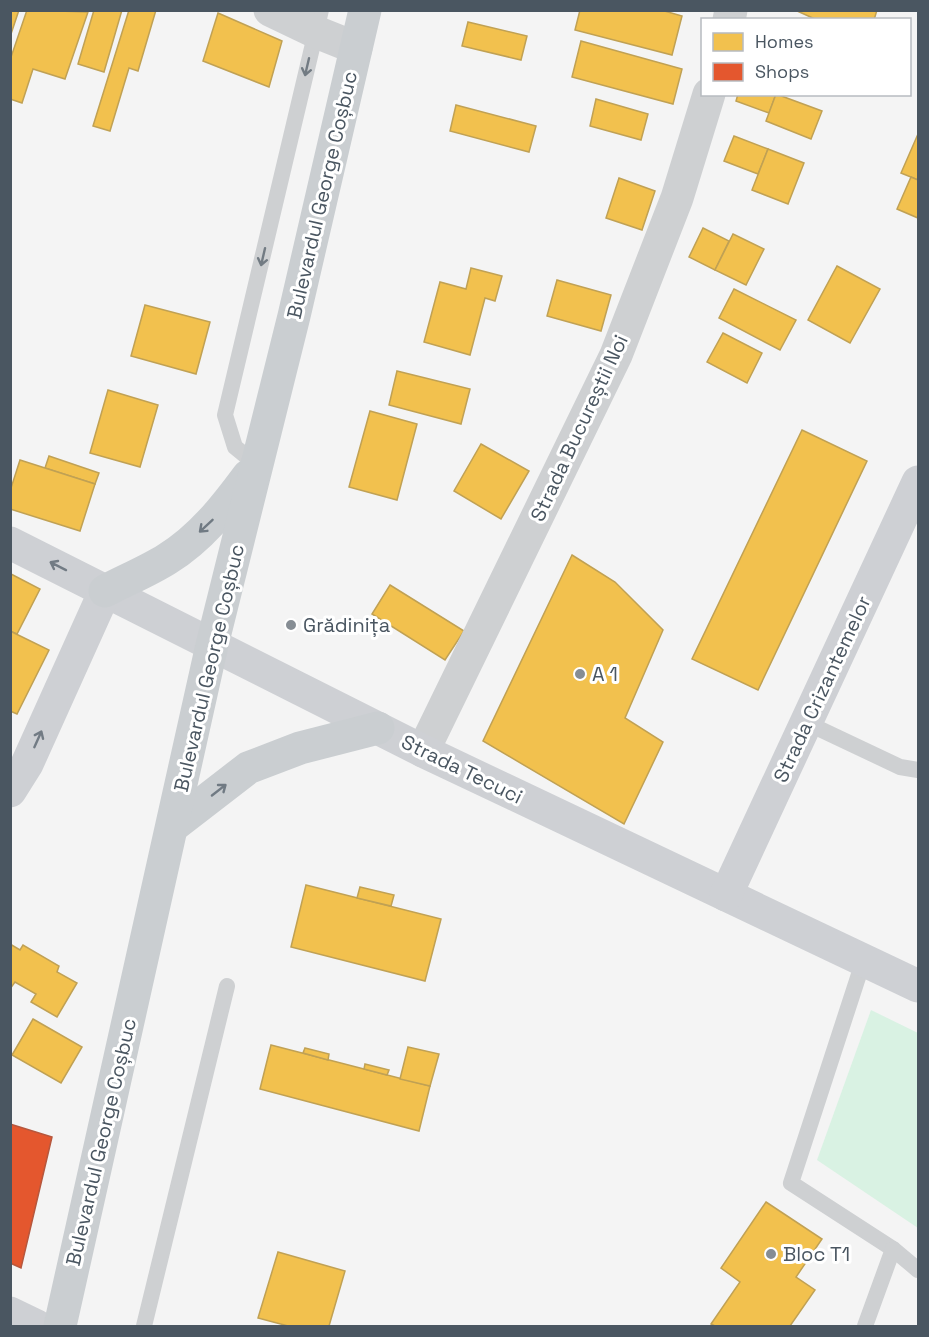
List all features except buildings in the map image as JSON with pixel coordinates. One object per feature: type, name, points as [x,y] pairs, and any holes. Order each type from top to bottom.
[{"type":"main road","name":"Bulevardul George Coșbuc","points":[[60,1326],[212,645],[294,316],[365,10]]},
{"type":"main road","points":[[10,791],[27,764],[105,591],[168,558],[193,539],[219,515],[257,465]]},
{"type":"main road","name":"Strada Crizantemelor","points":[[726,895],[918,482]]},
{"type":"main road","name":"Strada Tecuci","points":[[10,543],[423,751],[918,986]]},
{"type":"main road","points":[[173,826],[248,768],[300,748],[378,728]]},
{"type":"main road","points":[[10,1313],[37,1326]]},
{"type":"street","points":[[270,10],[318,21],[356,48]]},
{"type":"street","name":"Strada Bucureștii Noi","points":[[423,751],[616,355],[677,198],[708,96]]},
{"type":"lane","points":[[257,465],[236,447],[225,416],[318,21]]},
{"type":"lane","points":[[807,723],[900,767],[918,770]]},
{"type":"lane","points":[[864,959],[791,1183],[893,1250],[918,1270]]},
{"type":"lane","points":[[144,1326],[227,986]]},
{"type":"lane","points":[[865,1326],[893,1250]]},
{"type":"green space","points":[[871,1010],[918,1033],[918,1228],[817,1160]]},
{"type":"place","name":"Grădinița","points":[[291,625]]},
{"type":"place","name":"A 1","points":[[580,674]]},
{"type":"place","name":"Bloc T1","points":[[771,1254]]}]
